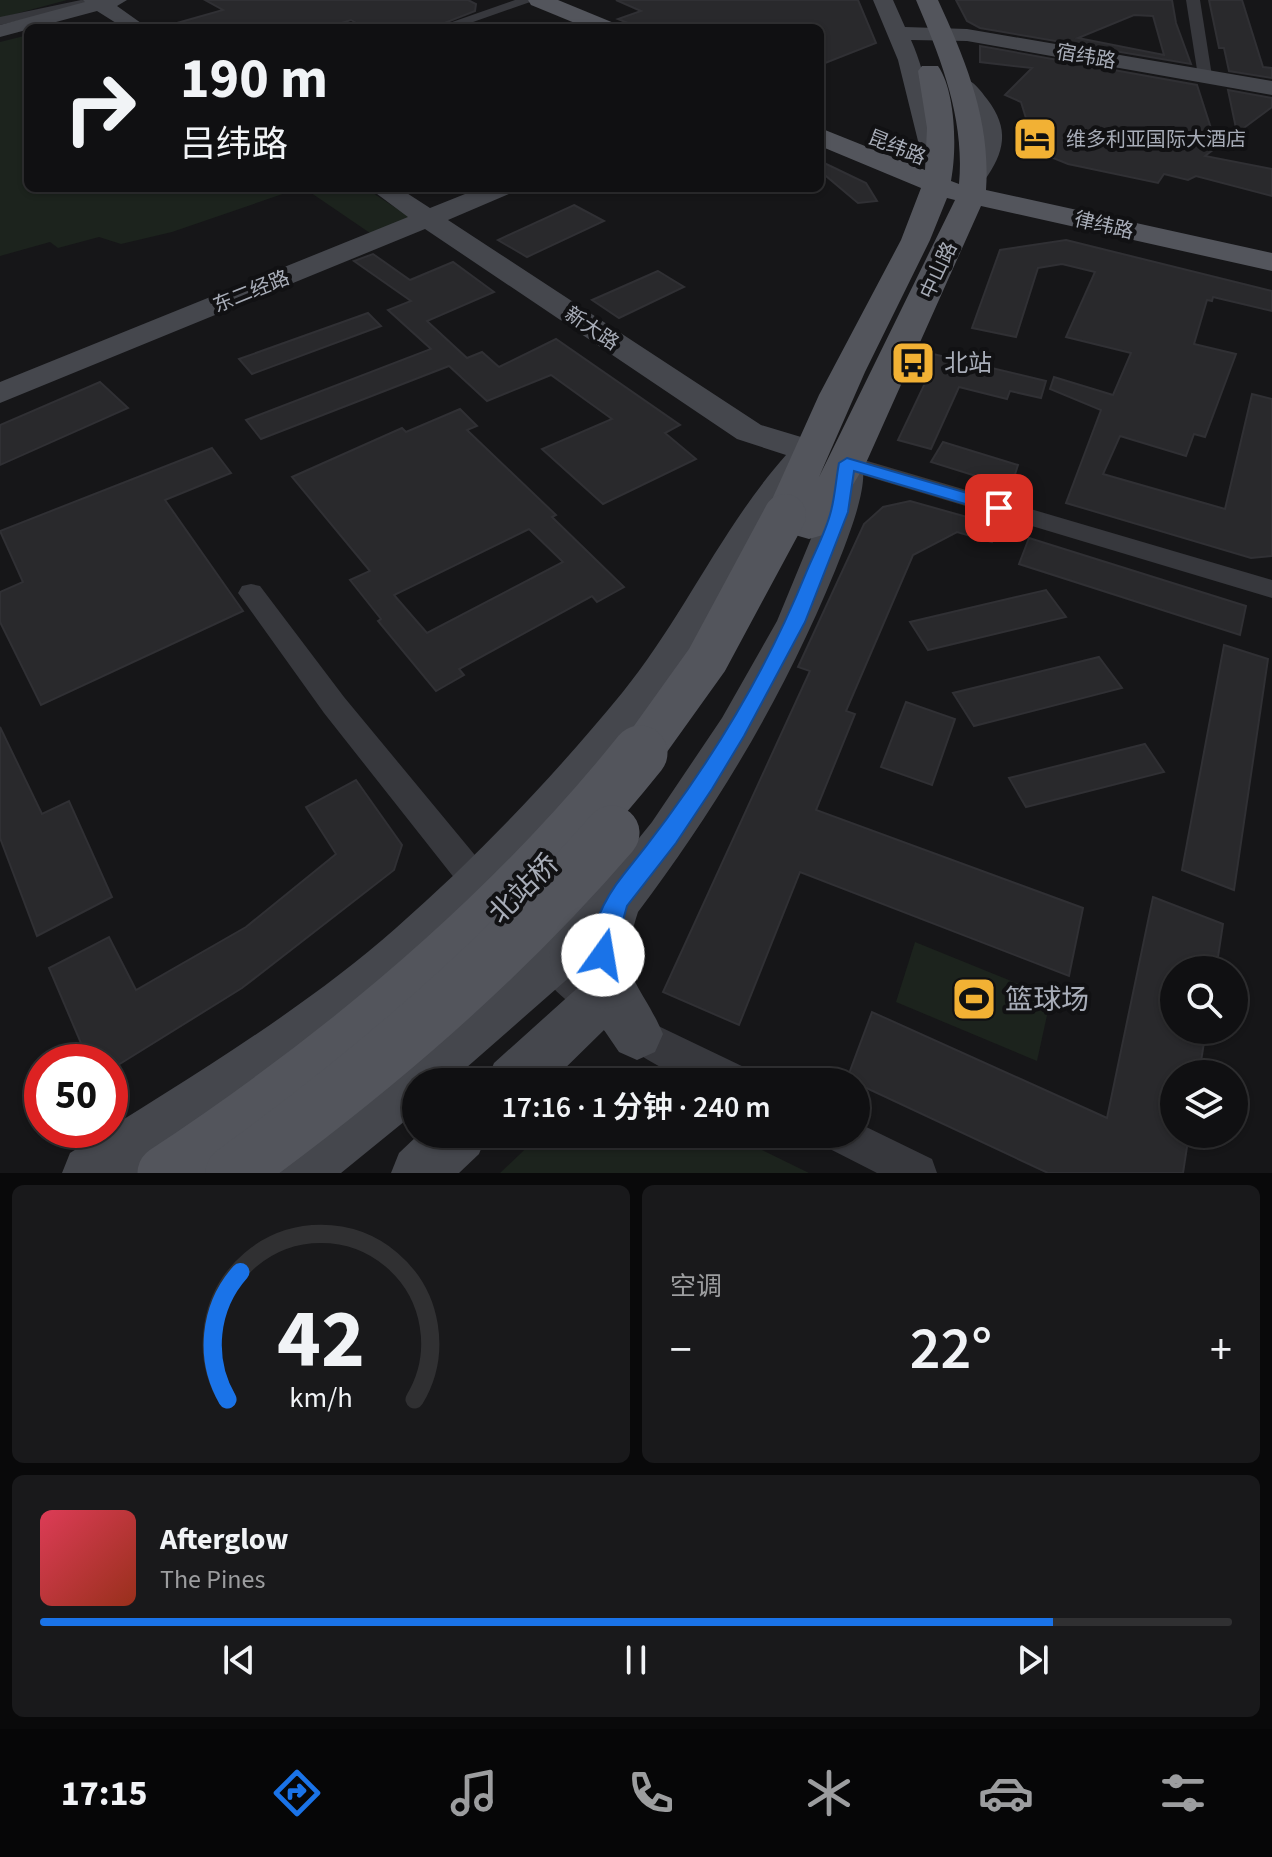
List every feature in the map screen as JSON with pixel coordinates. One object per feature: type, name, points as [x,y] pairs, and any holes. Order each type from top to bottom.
[{"type":"main road","points":[[539,0],[596,24]]},
{"type":"main road","points":[[905,0],[908,33],[928,63],[954,172]]},
{"type":"main road","points":[[824,146],[914,191],[925,204],[954,172],[963,85],[927,0]]},
{"type":"main road","points":[[517,1],[563,24]]},
{"type":"main road","points":[[945,39],[978,37]]},
{"type":"main road","name":"昆纬路","points":[[824,118],[868,135]]},
{"type":"main road","points":[[868,135],[917,164],[954,172]]},
{"type":"main road","points":[[868,135],[903,144],[954,172]]},
{"type":"main road","name":"昆纬路","points":[[824,137],[954,172]]},
{"type":"main road","name":"律纬路","points":[[954,172],[1042,201],[1272,262]]},
{"type":"main road","name":"中山路","points":[[797,520],[828,457],[954,234],[954,172]]},
{"type":"main road","name":"中山路","points":[[828,457],[908,255],[954,172]]},
{"type":"main road","name":"律纬路","points":[[1042,201],[1272,243]]},
{"type":"main road","name":"北站桥","points":[[165,1173],[335,1052],[430,975],[507,906],[567,844],[657,733],[797,520]]},
{"type":"main road","name":"北站桥","points":[[233,1173],[410,1037],[490,965],[575,878],[667,765],[718,692],[797,520]]},
{"type":"street","points":[[883,0],[908,33],[945,39]]},
{"type":"street","points":[[1193,0],[1205,76]]},
{"type":"street","points":[[453,24],[517,1]]},
{"type":"street","points":[[0,26],[102,3],[132,24]]},
{"type":"street","points":[[46,24],[102,3]]},
{"type":"street","points":[[0,38],[24,31]]},
{"type":"street","name":"宿纬路","points":[[978,37],[1272,88]]},
{"type":"street","name":"新大路","points":[[388,192],[749,432],[828,457]]},
{"type":"street","name":"东二经路","points":[[0,393],[493,192]]},
{"type":"street","points":[[296,1173],[372,1114],[618,900],[668,836],[737,730],[796,622],[840,512],[828,457]]},
{"type":"street","points":[[90,1173],[250,1070],[343,1002],[412,946],[478,884],[548,810],[638,703],[685,635],[773,492],[828,457],[1272,589]]},
{"type":"street","points":[[251,593],[334,705],[478,884],[550,961],[596,1003],[637,1034],[706,1068]]},
{"type":"street","points":[[618,900],[605,942],[605,981],[616,1005],[637,1034]]},
{"type":"street","points":[[528,1068],[596,1003]]},
{"type":"street","points":[[419,1173],[445,1148]]},
{"type":"street","points":[[867,1148],[918,1173]]},
{"type":"shaded area","points":[[0,0],[67,0],[0,18]]},
{"type":"shaded area","points":[[24,36],[24,192],[288,192],[172,232],[121,244],[99,237],[58,248],[50,242],[0,256],[0,42]]},
{"type":"shaded area","points":[[310,192],[371,192],[410,217],[370,233]]},
{"type":"shaded area","name":"篮球场","points":[[915,942],[1051,997],[1037,1061],[896,1002]]},
{"type":"shaded area","points":[[526,1148],[758,1148],[809,1173],[500,1173]]},
{"type":"building","points":[[205,0],[468,0],[476,4],[475,11],[442,24],[358,24],[351,20],[338,24],[177,24],[223,10]]},
{"type":"building","points":[[616,0],[858,0],[876,43],[824,63],[824,24],[630,24],[618,19],[641,11]]},
{"type":"building","points":[[956,0],[1172,0],[1176,23],[1191,64],[980,28],[967,21]],"holes":[[[1134,15],[1153,16],[1164,55],[1078,38]]]},
{"type":"building","points":[[1209,0],[1242,0],[1263,67],[1272,68],[1272,78],[1229,71],[1224,48],[1219,48]]},
{"type":"building","points":[[980,46],[1197,85],[1217,147],[1205,156],[1272,169],[1272,196],[1196,176],[1188,180],[1164,174],[1158,183],[1068,164],[1036,151],[1021,102],[1005,95],[1032,68],[980,62]]},
{"type":"building","points":[[1228,90],[1272,98],[1272,107],[1237,133]]},
{"type":"building","points":[[824,163],[866,183],[877,201],[858,203],[824,174]]},
{"type":"building","points":[[574,205],[604,221],[527,257],[498,240]]},
{"type":"building","points":[[1066,240],[1272,291],[1272,311],[1213,297],[1212,301],[1207,300],[1194,344],[1236,354],[1205,437],[1194,434],[1186,456],[1120,436],[1103,474],[1225,509],[1252,394],[1272,399],[1272,556],[1251,558],[1066,503],[1101,410],[1050,389],[1054,377],[1113,395],[1131,353],[1066,337],[1095,272],[1062,264],[1038,268],[1016,337],[972,328],[1000,250]]},
{"type":"building","points":[[373,254],[410,280],[453,262],[494,292],[427,321],[467,358],[482,352],[499,367],[556,339],[680,425],[665,433],[696,459],[603,504],[542,449],[612,419],[551,375],[487,401],[449,366],[261,439],[246,420],[431,349],[388,310],[411,301],[354,261]]},
{"type":"building","points":[[658,271],[684,287],[619,318],[592,300]]},
{"type":"building","points":[[368,313],[381,326],[252,374],[239,359]]},
{"type":"building","points":[[933,354],[1046,381],[1041,398],[1010,391],[1007,399],[959,387],[931,449],[898,440],[927,379],[922,378]]},
{"type":"building","points":[[100,382],[128,408],[0,465],[0,425]]},
{"type":"building","points":[[460,409],[477,426],[467,430],[556,515],[552,517],[624,587],[597,602],[592,596],[459,669],[464,675],[436,691],[378,621],[381,619],[350,580],[370,571],[292,477],[402,428],[406,432]],"holes":[[[529,529],[563,562],[427,633],[394,595]]]},
{"type":"building","points":[[943,442],[1018,465],[1011,487],[931,462]]},
{"type":"building","points":[[212,448],[231,473],[165,500],[243,611],[41,705],[0,622],[0,592],[23,582],[0,531]]},
{"type":"building","points":[[910,501],[999,526],[992,542],[957,532],[913,555],[846,711],[855,714],[816,810],[1083,908],[1069,976],[800,872],[739,1025],[663,992],[810,671],[798,667],[864,524],[883,507]]},
{"type":"building","points":[[1029,538],[1246,606],[1240,635],[1019,564]]},
{"type":"building","points":[[1046,590],[1066,617],[928,650],[910,622]]},
{"type":"building","points":[[1224,645],[1268,659],[1234,890],[1182,870]]},
{"type":"building","points":[[1099,657],[1122,688],[974,726],[953,693]]},
{"type":"building","points":[[906,702],[955,719],[932,785],[881,767]]},
{"type":"building","points":[[0,727],[42,814],[69,801],[112,897],[37,936],[0,838]]},
{"type":"building","points":[[1145,744],[1164,772],[1026,807],[1009,778]]},
{"type":"building","points":[[356,780],[402,845],[394,870],[242,988],[128,1059],[128,1044],[81,1044],[49,968],[109,937],[136,990],[246,927],[336,854],[306,807]]},
{"type":"building","points":[[1153,897],[1223,924],[1218,956],[1160,956],[1160,1044],[1204,1044],[1201,1060],[1160,1060],[1160,1148],[1187,1148],[1183,1173],[1048,1173],[870,1090],[870,1068],[851,1068],[872,1012],[1107,1118]]},
{"type":"place","name":"维多利亚国际大酒店","points":[[1035,139]]},
{"type":"place","name":"北站","points":[[913,363]]},
{"type":"place","name":"篮球场","points":[[974,999]]},
{"type":"route","points":[[603,955],[607,929],[618,900],[704,783],[796,622],[840,512],[847,463],[999,508]]}]
